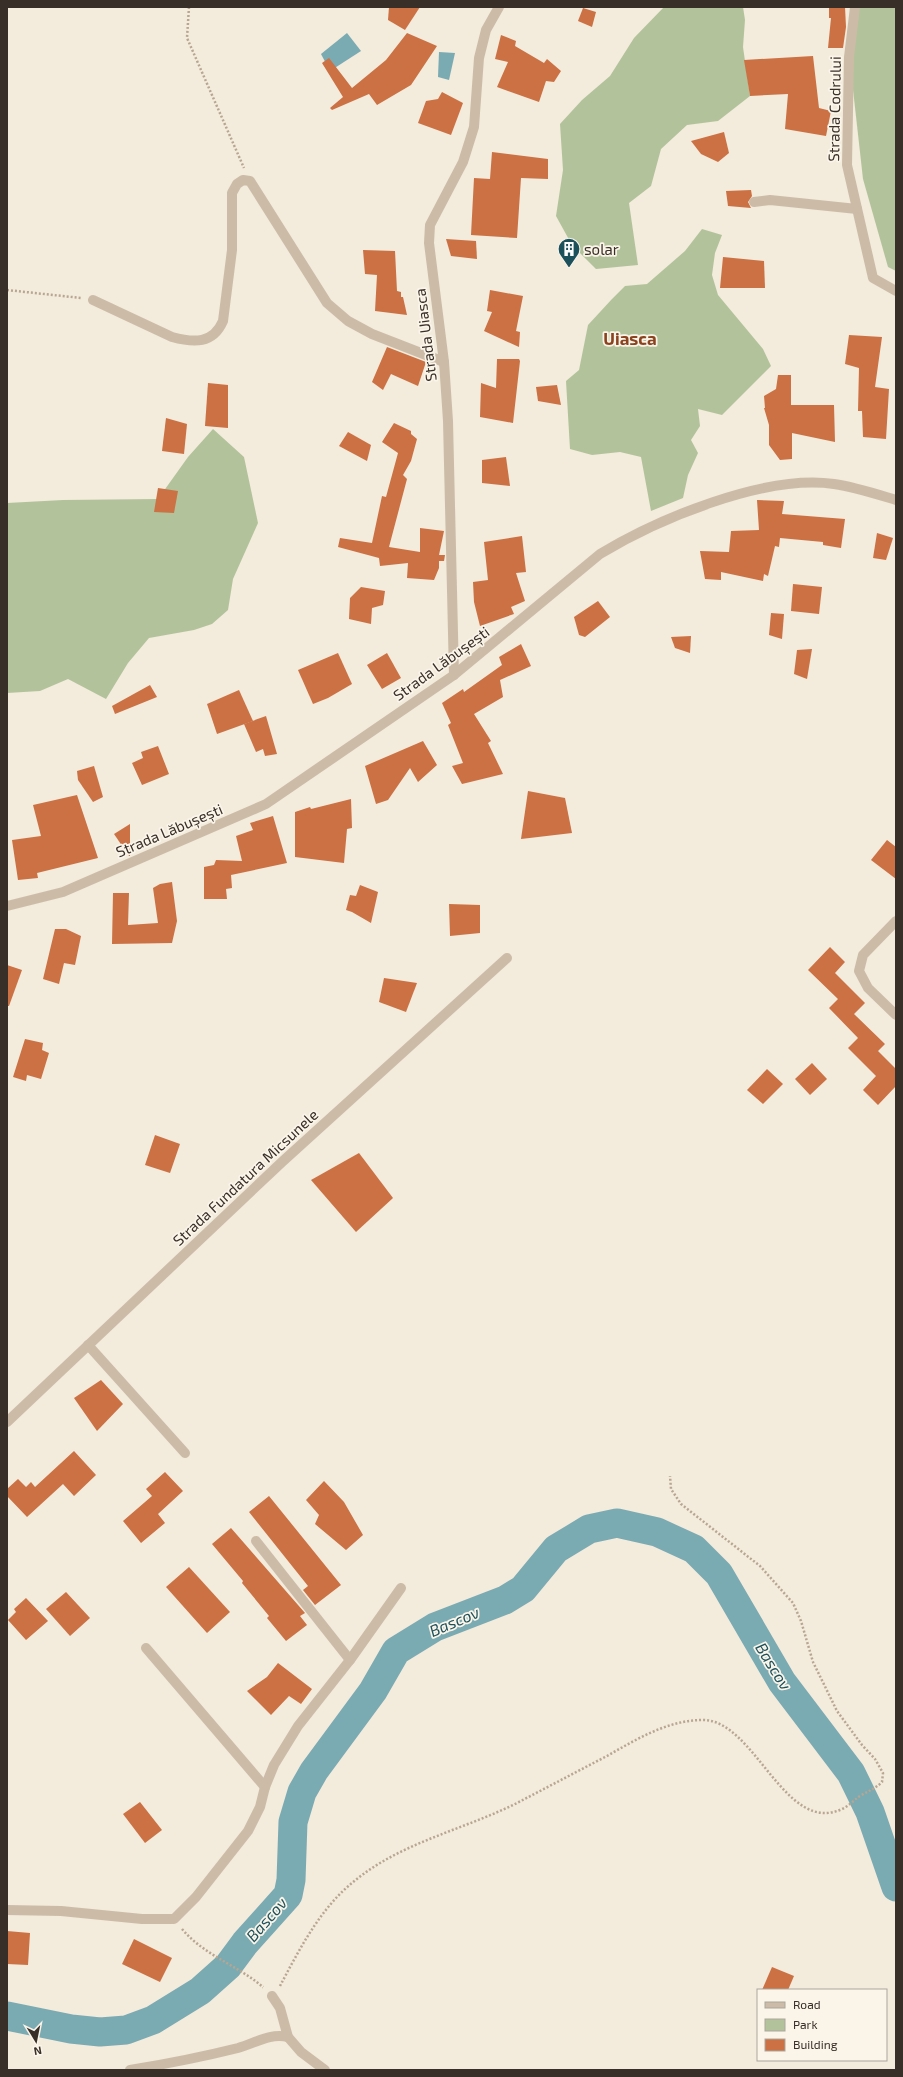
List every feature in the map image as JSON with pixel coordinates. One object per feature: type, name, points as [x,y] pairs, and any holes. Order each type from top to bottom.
[{"type":"street","name":"Strada Uiasca","points":[[454,675],[448,421],[444,362],[429,243],[430,225],[463,162],[472,134],[477,98],[479,58],[486,30],[499,7]]},
{"type":"street","name":"Strada Codrului","points":[[855,7],[850,57],[847,165],[873,278],[896,291]]},
{"type":"street","points":[[93,300],[172,337],[185,341],[208,338],[219,330],[223,321],[230,264],[232,193],[237,184],[242,180],[250,181],[327,303],[348,321],[372,334],[444,362]]},
{"type":"street","points":[[754,202],[770,200],[857,208]]},
{"type":"street","name":"Strada Lăbușești","points":[[7,906],[63,892],[266,804],[454,675],[600,554],[627,538],[690,511],[751,491],[792,484],[833,484],[896,500]]},
{"type":"street","points":[[896,921],[863,955],[859,971],[868,988],[896,1015]]},
{"type":"street","name":"Strada Fundatura Micsunele","points":[[7,1422],[282,1162],[507,958]]},
{"type":"street","points":[[88,1345],[185,1453]]},
{"type":"street","points":[[256,1541],[350,1660]]},
{"type":"street","points":[[7,1910],[61,1911],[142,1920],[174,1919],[196,1896],[248,1831],[260,1807],[265,1787],[274,1765],[298,1726],[350,1660],[401,1588]]},
{"type":"street","points":[[146,1648],[265,1787]]},
{"type":"street","points":[[273,1998],[280,2008],[288,2037],[301,2052],[325,2070]]},
{"type":"street","points":[[130,2070],[240,2047],[272,2036],[288,2037]]},
{"type":"path","points":[[189,7],[187,38],[250,181]]},
{"type":"path","points":[[7,290],[93,300]]},
{"type":"path","points":[[174,1919],[190,1938],[210,1954],[228,1966],[241,1970],[273,1998],[316,1924],[350,1884],[370,1868],[404,1850],[513,1804],[649,1733],[683,1722],[706,1720],[722,1726],[739,1738],[787,1794],[804,1806],[818,1812],[842,1809],[862,1795],[874,1790],[882,1782],[883,1773],[875,1759],[837,1711],[813,1662],[801,1621],[793,1603],[760,1566],[681,1504],[671,1489],[670,1476]]},
{"type":"green space","points":[[664,7],[743,7],[745,20],[743,47],[750,96],[718,121],[687,125],[661,149],[651,186],[629,203],[638,265],[596,269],[572,245],[556,216],[563,170],[560,124],[582,100],[610,76],[634,38]]},
{"type":"green space","points":[[853,7],[896,7],[896,271],[888,267],[863,179],[848,45]]},
{"type":"green space","points":[[702,229],[722,235],[715,253],[712,275],[718,295],[763,349],[771,366],[722,415],[698,409],[700,426],[691,440],[698,453],[688,475],[683,498],[651,511],[641,457],[620,452],[592,455],[570,449],[566,381],[579,370],[588,325],[625,286],[647,284],[685,251]]},
{"type":"green space","points":[[213,429],[244,457],[258,523],[233,579],[228,610],[212,624],[194,630],[149,638],[128,663],[106,699],[68,679],[40,691],[7,693],[7,503],[63,500],[158,499],[188,457]]},
{"type":"water","points":[[347,33],[361,51],[330,71],[321,54]]},
{"type":"water","points":[[439,52],[455,53],[449,80],[438,77]]},
{"type":"building","points":[[389,7],[420,7],[405,30],[388,20]]},
{"type":"building","points":[[829,7],[845,7],[846,27],[843,48],[828,48],[831,18],[829,18]]},
{"type":"building","points":[[583,8],[596,12],[592,27],[578,21]]},
{"type":"building","points":[[407,33],[437,46],[411,85],[377,105],[369,94],[332,110],[330,108],[343,97],[322,63],[329,58],[352,88],[386,60]]},
{"type":"building","points":[[501,35],[516,41],[515,46],[544,63],[547,59],[561,71],[554,82],[546,81],[539,102],[497,87],[508,62],[495,59]]},
{"type":"building","points":[[813,56],[819,108],[831,111],[826,136],[785,129],[788,94],[750,96],[744,60]]},
{"type":"building","points":[[442,92],[463,103],[451,135],[418,123],[426,101],[438,99]]},
{"type":"building","points":[[724,132],[729,153],[718,162],[701,154],[691,141]]},
{"type":"building","points":[[492,152],[548,159],[548,179],[521,178],[517,238],[471,235],[474,178],[490,179]]},
{"type":"building","points":[[751,190],[752,196],[748,202],[751,208],[728,206],[726,191]]},
{"type":"building","points":[[446,239],[476,241],[477,259],[451,256]]},
{"type":"building","points":[[363,250],[395,251],[397,291],[401,292],[401,297],[403,297],[407,315],[375,311],[377,275],[365,274]]},
{"type":"building","points":[[723,257],[764,261],[765,288],[720,288]]},
{"type":"building","points":[[490,290],[523,296],[516,331],[520,332],[519,347],[484,331],[492,312],[487,311]]},
{"type":"building","points":[[849,335],[882,337],[875,387],[889,389],[886,439],[863,437],[862,411],[858,411],[859,368],[845,364]]},
{"type":"building","points":[[387,347],[426,362],[418,386],[391,374],[383,390],[372,382]]},
{"type":"building","points":[[497,359],[519,359],[520,361],[513,423],[480,417],[481,383],[496,388]]},
{"type":"building","points":[[778,375],[791,375],[791,405],[834,405],[835,442],[792,433],[792,459],[780,460],[769,445],[769,425],[764,408],[764,396],[776,389]]},
{"type":"building","points":[[208,383],[228,385],[228,428],[205,426]]},
{"type":"building","points":[[557,385],[561,405],[538,401],[536,387]]},
{"type":"building","points":[[166,418],[187,424],[184,454],[162,451]]},
{"type":"building","points":[[394,423],[411,431],[411,434],[417,439],[411,461],[403,475],[407,479],[389,547],[420,552],[420,528],[444,531],[439,555],[445,555],[444,561],[439,561],[439,568],[434,580],[407,578],[408,563],[380,566],[379,558],[338,547],[340,538],[372,543],[382,496],[386,497],[398,453],[382,442]]},
{"type":"building","points":[[348,432],[371,445],[367,461],[339,446]]},
{"type":"building","points":[[506,457],[510,486],[482,483],[482,460]]},
{"type":"building","points":[[158,488],[178,491],[174,513],[154,512]]},
{"type":"building","points":[[757,500],[784,501],[782,514],[845,519],[841,548],[823,545],[823,542],[780,538],[779,547],[775,546],[768,576],[764,574],[763,581],[721,572],[721,580],[705,579],[700,551],[729,552],[731,531],[759,530]]},
{"type":"building","points":[[877,533],[893,538],[886,560],[873,558]]},
{"type":"building","points":[[522,536],[526,572],[516,573],[525,601],[511,607],[514,614],[480,626],[474,602],[473,582],[488,580],[484,542]]},
{"type":"building","points":[[793,584],[822,587],[819,614],[791,611]]},
{"type":"building","points":[[361,587],[385,591],[383,605],[372,608],[371,624],[349,619],[350,598]]},
{"type":"building","points":[[598,601],[610,617],[585,637],[579,635],[574,617]]},
{"type":"building","points":[[771,613],[784,614],[782,639],[769,635]]},
{"type":"building","points":[[691,636],[690,653],[675,648],[671,637]]},
{"type":"building","points":[[521,644],[531,666],[500,680],[503,697],[474,714],[491,741],[488,743],[503,774],[462,784],[452,766],[463,763],[448,725],[451,723],[442,703],[463,689],[464,692],[502,665],[499,657]]},
{"type":"building","points":[[812,649],[807,679],[794,674],[797,650]]},
{"type":"building","points":[[338,653],[352,684],[328,698],[313,704],[298,670]]},
{"type":"building","points":[[387,653],[401,678],[382,689],[367,665]]},
{"type":"building","points":[[150,685],[157,697],[115,714],[112,706]]},
{"type":"building","points":[[239,690],[253,721],[217,734],[207,704]]},
{"type":"building","points":[[266,716],[277,754],[265,756],[263,749],[256,752],[244,724]]},
{"type":"building","points":[[423,741],[437,765],[418,782],[410,768],[388,800],[376,804],[365,766]]},
{"type":"building","points":[[158,746],[169,774],[142,785],[132,763],[143,758],[141,752]]},
{"type":"building","points":[[94,766],[103,797],[93,802],[78,780],[77,771]]},
{"type":"building","points":[[528,791],[565,798],[572,833],[521,839]]},
{"type":"building","points":[[77,795],[98,858],[37,873],[38,878],[18,880],[12,840],[41,836],[33,805]]},
{"type":"building","points":[[351,799],[352,828],[347,829],[344,863],[295,857],[295,812],[310,807],[311,809]]},
{"type":"building","points":[[273,816],[287,863],[231,875],[232,888],[226,889],[227,899],[204,899],[204,867],[214,865],[216,860],[242,861],[236,836],[253,830],[250,823]]},
{"type":"building","points":[[130,824],[130,856],[129,856],[114,834]]},
{"type":"building","points":[[887,840],[896,847],[896,879],[871,860]]},
{"type":"building","points":[[172,882],[177,921],[172,943],[112,944],[113,893],[129,893],[128,925],[158,923],[153,888],[160,884]]},
{"type":"building","points":[[360,885],[378,892],[371,923],[346,910],[350,895],[356,896]]},
{"type":"building","points":[[449,904],[480,905],[480,933],[450,936]]},
{"type":"building","points":[[55,929],[66,929],[81,936],[75,965],[64,963],[59,984],[43,979]]},
{"type":"building","points":[[830,947],[845,962],[835,973],[865,1003],[854,1014],[885,1044],[878,1051],[896,1069],[896,1086],[878,1105],[863,1090],[876,1076],[848,1048],[858,1038],[829,1008],[838,999],[808,970]]},
{"type":"building","points":[[7,965],[22,970],[9,1006],[7,1006]]},
{"type":"building","points":[[384,978],[417,983],[406,1012],[379,1002]]},
{"type":"building","points":[[25,1039],[43,1043],[42,1050],[49,1053],[41,1079],[27,1075],[26,1081],[13,1077]]},
{"type":"building","points":[[812,1063],[827,1079],[810,1095],[795,1079]]},
{"type":"building","points":[[767,1069],[783,1084],[763,1104],[747,1090]]},
{"type":"building","points":[[155,1135],[180,1144],[170,1173],[145,1165]]},
{"type":"building","points":[[359,1153],[393,1198],[356,1232],[311,1180]]},
{"type":"building","points":[[101,1380],[123,1404],[97,1431],[74,1398]]},
{"type":"building","points":[[74,1451],[96,1475],[74,1496],[63,1484],[27,1517],[7,1496],[7,1489],[18,1479],[26,1487],[31,1482],[35,1487]]},
{"type":"building","points":[[165,1472],[183,1491],[158,1514],[165,1523],[141,1543],[123,1521],[152,1496],[146,1489]]},
{"type":"building","points":[[324,1481],[344,1502],[363,1535],[346,1550],[315,1524],[319,1515],[306,1500]]},
{"type":"building","points":[[269,1496],[341,1585],[315,1605],[303,1590],[308,1586],[249,1512]]},
{"type":"building","points":[[231,1528],[305,1613],[300,1616],[307,1625],[286,1641],[267,1618],[269,1616],[242,1583],[243,1581],[212,1544]]},
{"type":"building","points":[[189,1567],[230,1612],[207,1633],[166,1587]]},
{"type":"building","points":[[66,1592],[90,1618],[70,1636],[46,1609]]},
{"type":"building","points":[[26,1598],[48,1621],[26,1640],[8,1620],[16,1612],[14,1609]]},
{"type":"building","points":[[278,1663],[312,1689],[301,1704],[289,1696],[271,1715],[247,1691],[267,1677]]},
{"type":"building","points":[[140,1802],[162,1830],[145,1843],[123,1814]]},
{"type":"building","points":[[7,1931],[30,1933],[28,1965],[7,1964]]},
{"type":"building","points":[[134,1939],[172,1958],[160,1982],[122,1964]]},
{"type":"building","points":[[772,1967],[794,1976],[788,1989],[762,1989]]},
{"type":"waterway","name":"Bascov","points":[[7,2016],[71,2029],[100,2032],[126,2030],[153,2020],[200,1991],[228,1966],[245,1943],[288,1895],[291,1880],[293,1822],[302,1792],[314,1771],[373,1691],[396,1651],[435,1627],[505,1600],[523,1589],[556,1549],[589,1529],[617,1523],[657,1532],[694,1549],[719,1574],[782,1682],[851,1773],[870,1812],[896,1887]]},
{"type":"place","name":"solar","points":[[569,268]]},
{"type":"district","name":"Uiasca","points":[[630,338]]}]
